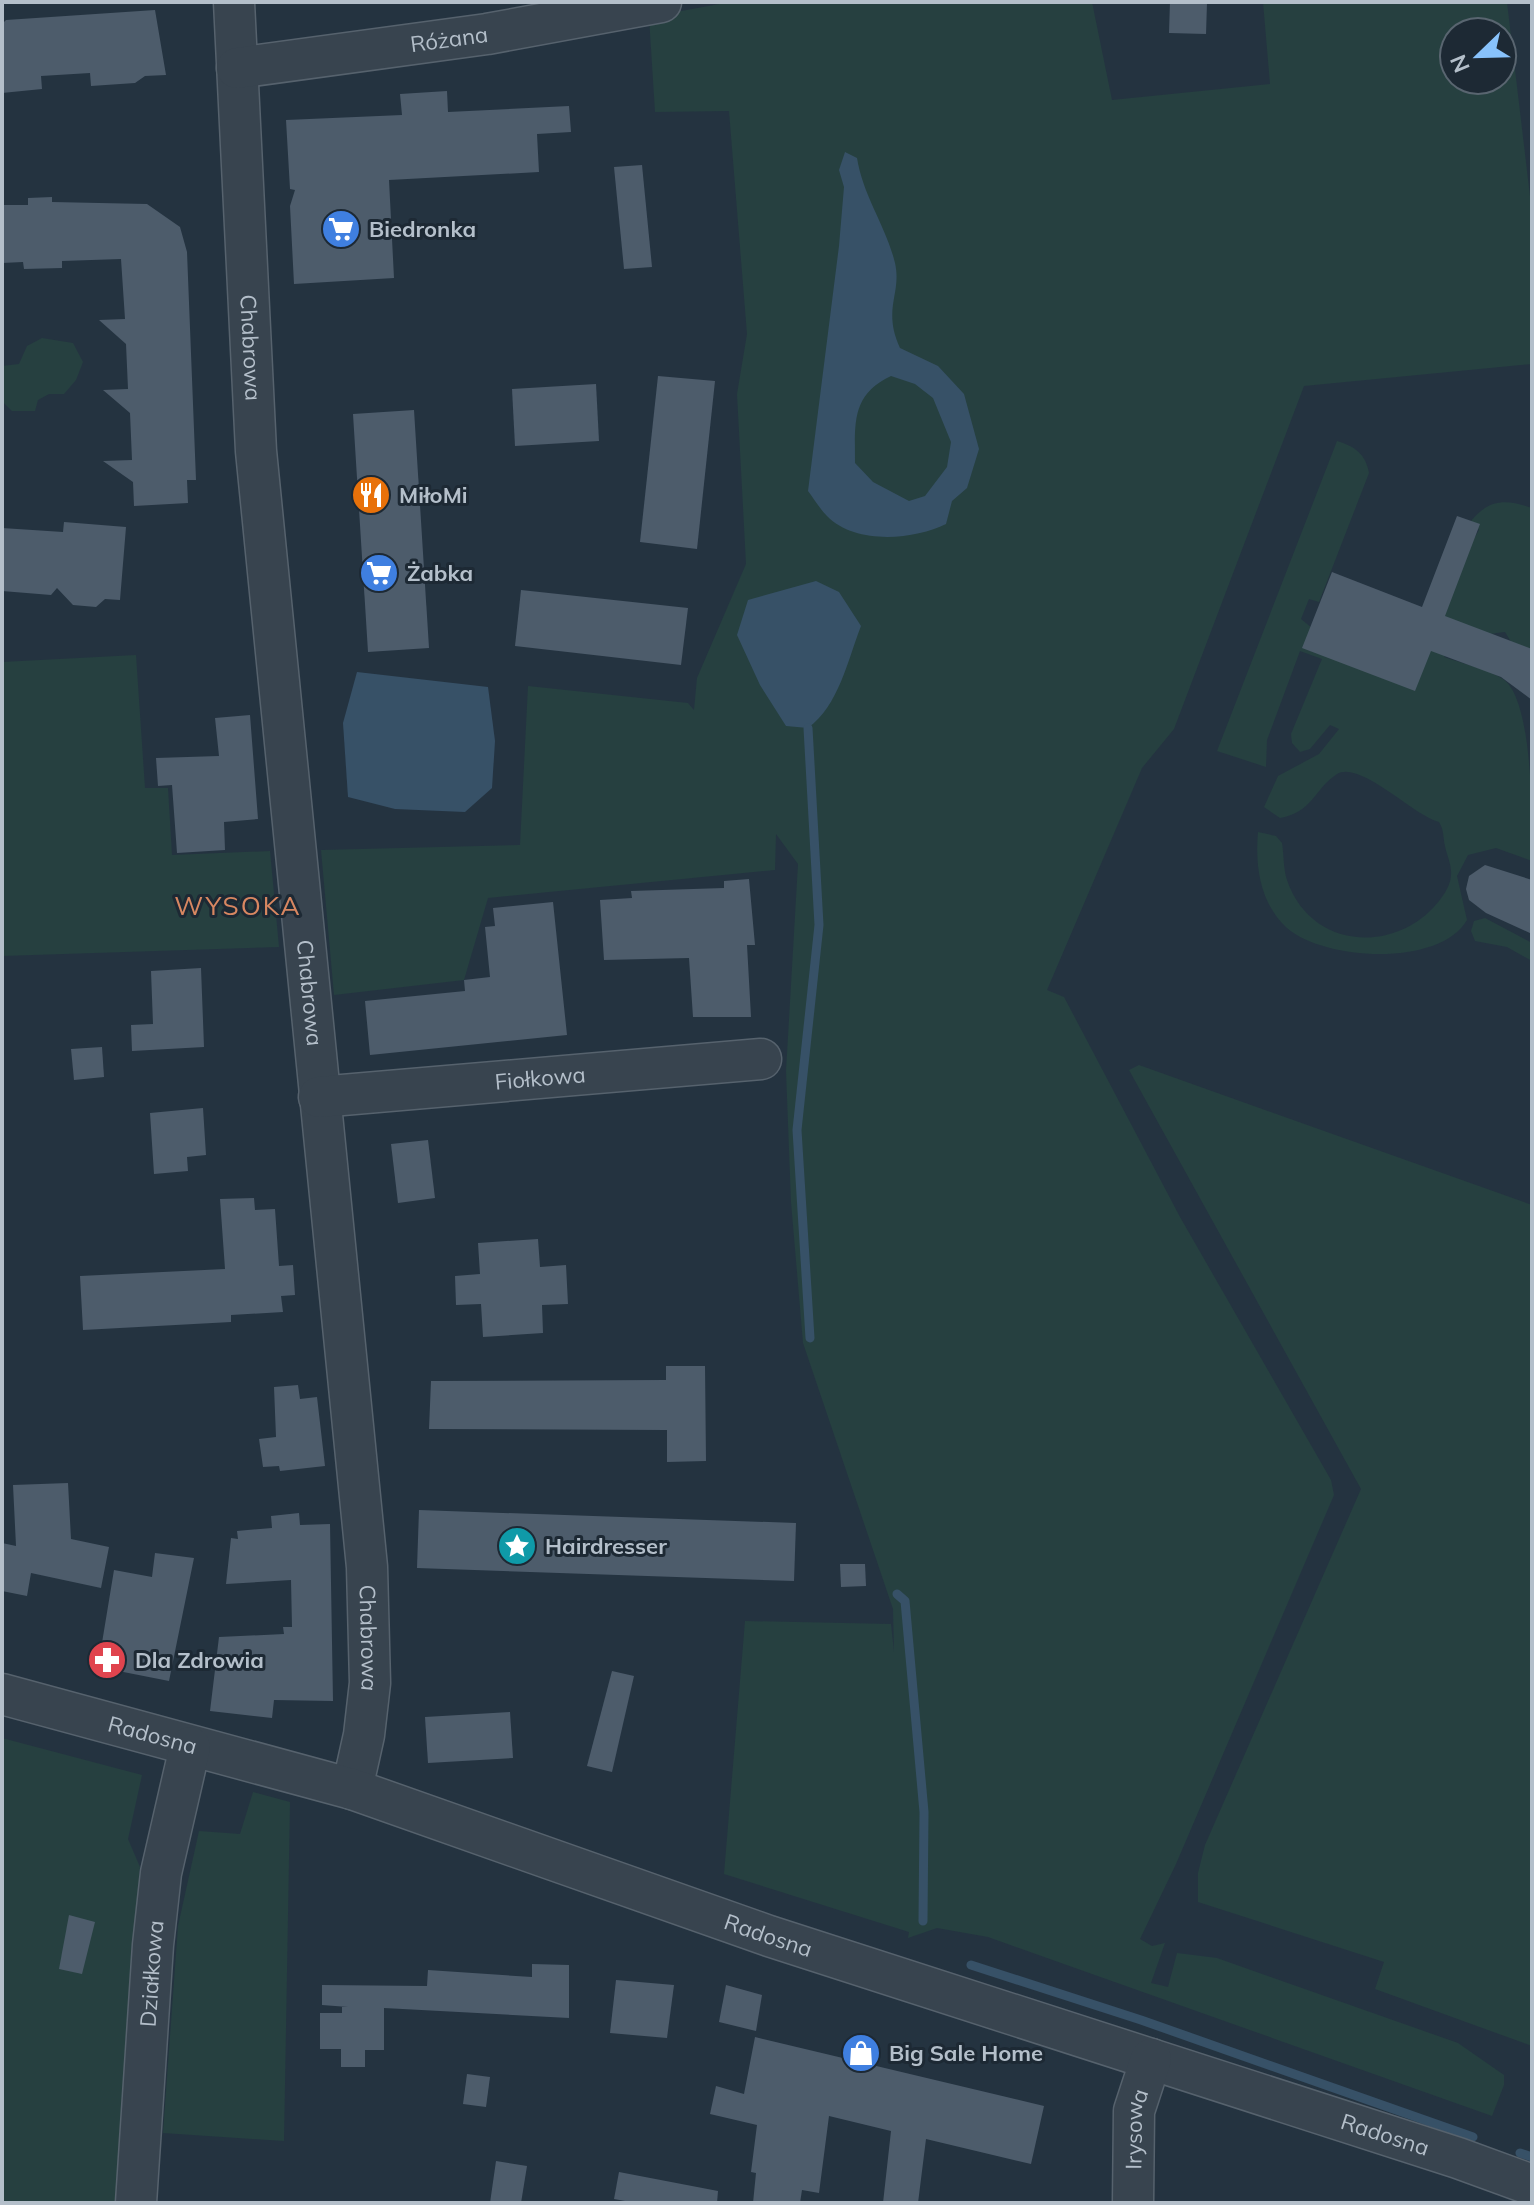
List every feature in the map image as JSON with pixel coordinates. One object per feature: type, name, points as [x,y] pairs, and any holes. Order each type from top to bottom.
[{"type":"street","name":"Chabrowa","points":[[234,2],[256,451],[367,1567],[370,1683],[364,1735],[352,1789]]},
{"type":"street","name":"Różana","points":[[237,68],[487,34],[661,2]]},
{"type":"street","name":"Fiołkowa","points":[[319,1097],[761,1059]]},
{"type":"street","name":"Radosna","points":[[2,1694],[352,1789],[769,1936],[1151,2059],[1482,2186],[1532,2185]]},
{"type":"street","name":"Działkowa","points":[[136,2203],[153,1945],[161,1873],[190,1747]]},
{"type":"street","name":"Irysowa","points":[[1133,2203],[1134,2111],[1151,2059]]},
{"type":"green space","points":[[730,2],[1092,2],[1112,100],[1270,84],[1263,2],[1507,2],[1509,16],[1438,16],[1438,96],[1518,95],[1532,213],[1532,364],[1304,386],[1174,729],[1142,768],[1047,990],[1064,997],[1180,1217],[1331,1480],[1334,1495],[1176,1864],[1140,1939],[1152,1946],[1165,1943],[1151,1983],[1168,1987],[1177,1953],[1217,1958],[1458,2043],[1504,2075],[1504,2085],[1492,2116],[988,1937],[937,1928],[908,1938],[909,1932],[724,1874],[745,1621],[891,1624],[894,1652],[893,1609],[803,1343],[791,1202],[786,1071],[798,864],[776,834],[775,870],[488,898],[464,980],[334,995],[321,850],[520,845],[528,686],[688,703],[694,710],[697,678],[746,564],[737,394],[747,334],[729,111],[655,112],[649,17]]},
{"type":"green space","points":[[42,338],[73,343],[83,362],[76,380],[64,394],[49,394],[38,400],[35,411],[12,411],[2,401],[2,366],[19,364],[27,346]]},
{"type":"green space","points":[[1337,441],[1358,452],[1369,473],[1319,602],[1309,599],[1301,619],[1329,642],[1426,622],[1479,530],[1471,521],[1484,508],[1498,503],[1532,508],[1532,650],[1513,645],[1505,632],[1473,640],[1444,657],[1496,675],[1513,691],[1526,736],[1532,861],[1496,848],[1468,855],[1457,876],[1467,920],[1453,935],[1433,946],[1408,952],[1354,952],[1305,939],[1278,918],[1261,884],[1257,858],[1258,832],[1276,836],[1282,843],[1287,880],[1298,902],[1313,919],[1331,930],[1351,936],[1373,937],[1394,933],[1415,923],[1436,905],[1450,880],[1450,864],[1439,822],[1359,775],[1347,772],[1337,774],[1300,811],[1291,815],[1280,818],[1264,807],[1278,776],[1319,754],[1339,729],[1330,725],[1310,749],[1300,752],[1292,743],[1291,734],[1322,659],[1300,651],[1267,740],[1266,767],[1217,751]]},
{"type":"green space","points":[[136,655],[145,788],[168,788],[172,855],[270,851],[279,947],[2,956],[2,662]]},
{"type":"green space","points":[[1485,918],[1532,943],[1532,961],[1507,947],[1475,941],[1471,931],[1474,921]]},
{"type":"green space","points":[[1139,1065],[1532,1205],[1532,2046],[1375,1989],[1384,1962],[1198,1902],[1198,1873],[1205,1845],[1361,1489],[1129,1070]]},
{"type":"green space","points":[[2,1738],[142,1775],[128,1839],[140,1867],[119,2203],[2,2203]]},
{"type":"green space","points":[[253,1792],[290,1802],[284,2141],[163,2133],[178,1926],[199,1831],[240,1834]]},
{"type":"water","points":[[845,152],[857,158],[864,185],[891,249],[896,274],[893,323],[900,348],[938,366],[964,394],[979,449],[967,488],[952,501],[946,524],[918,534],[885,537],[853,532],[827,516],[808,491],[839,246],[844,187],[839,170]],"holes":[[[891,376],[915,384],[933,398],[951,442],[947,467],[925,496],[909,501],[873,482],[855,463],[855,435],[858,412],[868,392]]]},
{"type":"water","points":[[816,581],[839,592],[861,626],[841,682],[819,718],[808,728],[786,726],[760,685],[737,635],[748,600]]},
{"type":"water","points":[[357,672],[488,687],[495,741],[492,788],[465,812],[395,809],[348,797],[343,723]]},
{"type":"building","points":[[1170,2],[1207,2],[1206,34],[1169,33]]},
{"type":"building","points":[[155,10],[166,75],[145,76],[135,83],[91,86],[90,73],[41,76],[42,89],[2,93],[2,24],[6,20]]},
{"type":"building","name":"Biedronka","points":[[447,91],[448,112],[569,106],[571,132],[537,134],[539,172],[389,180],[394,278],[294,284],[290,206],[295,190],[290,189],[286,120],[402,115],[400,94]]},
{"type":"building","points":[[642,165],[652,267],[624,269],[614,167]]},
{"type":"building","points":[[52,197],[52,202],[147,204],[180,227],[187,252],[196,480],[187,480],[188,503],[134,506],[133,482],[103,461],[132,460],[130,413],[103,390],[128,389],[126,344],[99,320],[125,319],[121,259],[62,261],[62,268],[24,269],[23,262],[2,263],[2,205],[28,205],[28,198]]},
{"type":"building","points":[[658,376],[715,381],[697,549],[640,542]]},
{"type":"building","points":[[596,384],[599,441],[515,446],[512,389]]},
{"type":"building","points":[[414,410],[429,648],[368,652],[353,414]]},
{"type":"building","points":[[1457,516],[1480,524],[1445,616],[1532,649],[1532,700],[1501,677],[1431,651],[1415,691],[1302,648],[1332,572],[1422,607]]},
{"type":"building","points":[[64,522],[126,527],[120,600],[105,599],[96,607],[73,605],[57,588],[51,595],[2,591],[2,528],[63,532]]},
{"type":"building","points":[[521,590],[688,608],[681,665],[515,646]]},
{"type":"building","points":[[250,715],[258,819],[224,822],[225,850],[177,853],[172,785],[158,786],[156,758],[219,756],[215,718]]},
{"type":"building","points":[[1485,865],[1532,880],[1532,934],[1486,913],[1469,900],[1466,889],[1469,876]]},
{"type":"building","points":[[749,879],[755,945],[747,945],[751,1017],[693,1017],[689,958],[604,960],[600,900],[632,898],[631,891],[724,888],[724,881]]},
{"type":"building","points":[[553,902],[567,1035],[370,1055],[365,1001],[465,991],[464,980],[490,977],[485,927],[495,926],[493,908]]},
{"type":"building","points":[[201,968],[204,1047],[132,1051],[131,1025],[153,1024],[151,971]]},
{"type":"building","points":[[102,1047],[104,1077],[74,1080],[71,1049]]},
{"type":"building","points":[[203,1108],[206,1155],[187,1157],[188,1171],[154,1174],[150,1113]]},
{"type":"building","points":[[428,1140],[435,1198],[398,1203],[391,1144]]},
{"type":"building","points":[[254,1198],[255,1210],[275,1209],[279,1266],[293,1265],[295,1295],[281,1296],[283,1312],[231,1315],[231,1322],[83,1330],[80,1276],[225,1269],[220,1199]]},
{"type":"building","points":[[538,1239],[540,1267],[566,1265],[568,1304],[542,1305],[543,1333],[483,1337],[481,1304],[456,1305],[455,1276],[480,1274],[478,1243]]},
{"type":"building","points":[[666,1366],[705,1366],[706,1461],[667,1462],[667,1430],[429,1429],[431,1381],[666,1380]]},
{"type":"building","points":[[298,1385],[300,1399],[317,1397],[325,1466],[280,1471],[279,1466],[263,1467],[259,1439],[276,1437],[274,1387]]},
{"type":"building","points":[[68,1483],[71,1539],[109,1547],[101,1588],[31,1573],[27,1596],[2,1591],[2,1543],[16,1546],[13,1485]]},
{"type":"building","points":[[419,1510],[796,1523],[794,1581],[417,1568]]},
{"type":"building","points":[[299,1513],[300,1525],[330,1524],[333,1701],[274,1700],[272,1718],[210,1711],[219,1637],[284,1634],[283,1627],[292,1627],[291,1580],[226,1584],[231,1538],[238,1539],[237,1531],[272,1528],[271,1516]]},
{"type":"building","points":[[155,1553],[194,1558],[169,1681],[98,1667],[114,1570],[152,1577]]},
{"type":"building","points":[[840,1564],[865,1564],[866,1586],[841,1587]]},
{"type":"building","points":[[612,1671],[634,1676],[612,1772],[587,1766]]},
{"type":"building","points":[[510,1712],[513,1758],[428,1763],[425,1717]]},
{"type":"building","points":[[69,1915],[95,1922],[82,1974],[59,1969]]},
{"type":"building","points":[[532,1964],[569,1965],[569,2018],[384,2008],[384,2050],[365,2050],[365,2067],[341,2067],[341,2049],[320,2049],[320,2013],[342,2013],[342,2007],[348,2007],[322,2005],[322,1985],[427,1986],[428,1970],[532,1977]]},
{"type":"building","points":[[616,1980],[674,1985],[667,2038],[610,2033]]},
{"type":"building","points":[[726,1985],[762,1995],[756,2031],[719,2022]]},
{"type":"building","points":[[755,2037],[1044,2106],[1031,2164],[926,2139],[918,2203],[883,2203],[891,2131],[829,2116],[819,2193],[802,2190],[800,2203],[753,2203],[756,2173],[751,2172],[757,2125],[710,2114],[716,2086],[744,2094]]},
{"type":"building","points":[[467,2074],[490,2077],[486,2107],[463,2104]]},
{"type":"building","points":[[496,2161],[527,2166],[521,2203],[490,2203]]},
{"type":"building","points":[[619,2172],[718,2191],[717,2203],[636,2203],[614,2199]]},
{"type":"waterway","points":[[808,728],[819,925],[797,1130],[810,1338]]},
{"type":"waterway","points":[[897,1594],[905,1601],[924,1812],[923,1921]]},
{"type":"waterway","points":[[971,1965],[1141,2020],[1473,2137]]},
{"type":"waterway","points":[[1520,2153],[1532,2157]]},
{"type":"place","name":"Biedronka","points":[[341,229]]},
{"type":"place","name":"MiłoMi","points":[[371,495]]},
{"type":"place","name":"Żabka","points":[[379,573]]},
{"type":"place","name":"Hairdresser","points":[[517,1546]]},
{"type":"place","name":"Dla Zdrowia","points":[[107,1660]]},
{"type":"place","name":"Big Sale Home","points":[[861,2053]]},
{"type":"district","name":"WYSOKA","points":[[238,905]]}]
